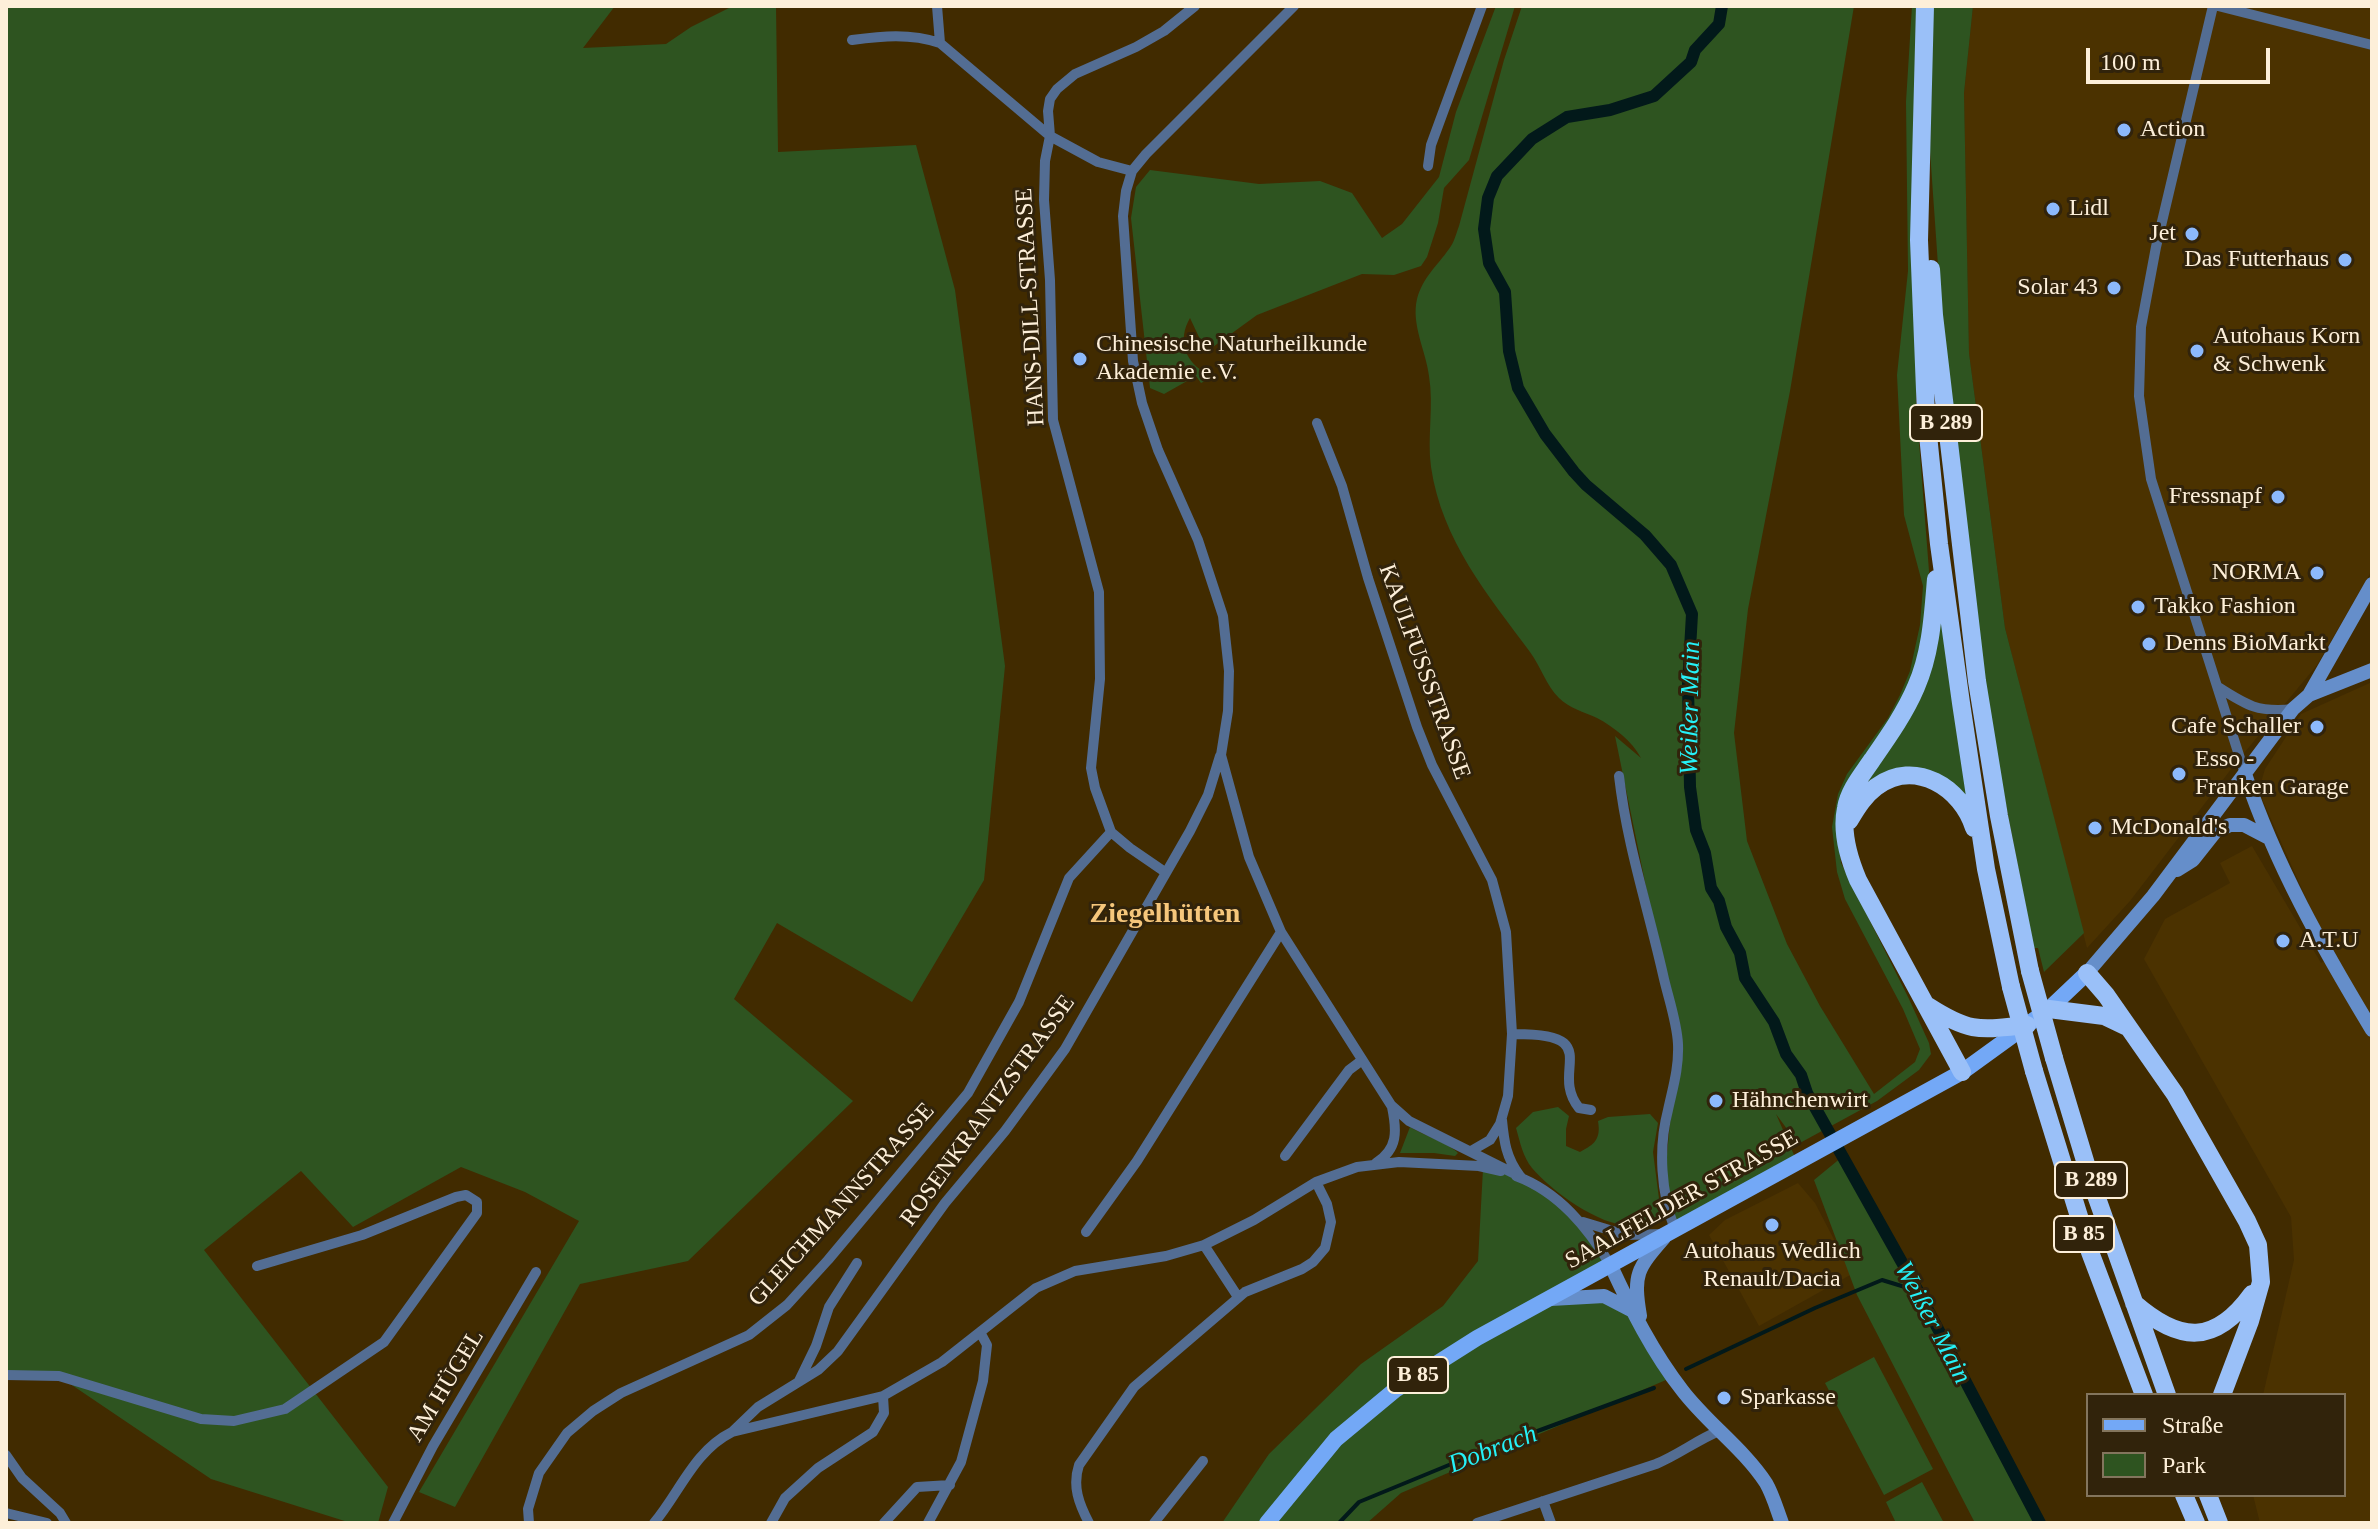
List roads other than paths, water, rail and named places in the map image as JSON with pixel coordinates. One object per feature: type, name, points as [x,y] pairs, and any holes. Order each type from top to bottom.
[{"type":"highway","name":"B 289","points":[[1925,6],[1919,240],[1926,415],[1939,544],[1986,869]]},
{"type":"highway","name":"B 289","points":[[1922,165],[1934,315],[1977,681],[1999,816],[2030,971],[2054,1058],[2092,1184],[2166,1393]]},
{"type":"highway","points":[[1939,544],[1928,652],[1917,687],[1853,789],[1845,809],[1845,827],[1849,859],[1858,880],[1962,1072]]},
{"type":"highway","points":[[1845,827],[1862,801],[1887,780],[1922,776],[1937,781],[1959,797],[1971,819],[1986,869]]},
{"type":"highway","name":"B 85","points":[[1986,869],[2011,987],[2034,1071],[2090,1252],[2143,1393]]},
{"type":"highway","points":[[2087,973],[2131,1029],[2175,1094],[2258,1245],[2261,1282],[2223,1393]]},
{"type":"highway","points":[[1926,1005],[1951,1021],[1977,1030],[2027,1025]]},
{"type":"highway","points":[[2049,1009],[2104,1016],[2131,1029]]},
{"type":"highway","points":[[2132,1301],[2167,1327],[2188,1332],[2211,1331],[2237,1314],[2261,1282]]},
{"type":"highway","points":[[2185,1497],[2196,1523]]},
{"type":"highway","points":[[2209,1497],[2221,1523]]},
{"type":"highway","points":[[2221,1497],[2221,1523]]},
{"type":"main road","name":"SAALFELDER STRASSE","points":[[1267,1523],[1336,1439],[1395,1390],[1477,1338],[1962,1072],[2049,1009],[2087,973]]},
{"type":"street","points":[[937,6],[940,43]]},
{"type":"street","name":"HANS-DILL-STRASSE","points":[[1111,832],[1091,768],[1100,679],[1099,592],[1091,554],[1058,447],[1051,397],[1050,280],[1044,200],[1045,161],[1050,136],[1048,111],[1050,99],[1063,82],[1164,31],[1195,6]]},
{"type":"street","points":[[852,40],[887,36],[922,37],[940,43],[1050,136],[1098,162],[1132,171],[1294,6]]},
{"type":"street","points":[[1428,166],[1431,145],[1482,6]]},
{"type":"street","points":[[2372,45],[2215,6],[2156,247],[2141,327],[2138,365],[2139,396],[2151,479],[2267,837],[2317,938],[2372,1030]]},
{"type":"street","name":"ROSENKRANTZSTRASSE","points":[[654,1523],[691,1468],[720,1438],[732,1432],[758,1407],[818,1370],[838,1351],[945,1203],[1005,1131],[1065,1049],[1208,795],[1221,755],[1228,711],[1229,671],[1223,616],[1198,540],[1158,450],[1142,403],[1133,361],[1123,216],[1132,171]]},
{"type":"street","name":"KAULFUSSSTRASSE","points":[[1317,423],[1342,486],[1417,727],[1432,765],[1492,880],[1500,903],[1506,932],[1512,1034],[1512,1067],[1502,1120],[1505,1147],[1512,1166],[1521,1177]]},
{"type":"street","points":[[2309,695],[2372,584]]},
{"type":"street","points":[[2309,695],[2372,670]]},
{"type":"street","points":[[2218,687],[2251,707],[2268,712],[2293,709]]},
{"type":"street","name":"SAALFELDER STRASSE","points":[[2087,973],[2170,874],[2293,709],[2309,695]]},
{"type":"street","points":[[1221,755],[1249,857],[1281,932],[1391,1105],[1409,1121],[1521,1177],[1581,1221],[1611,1266],[1642,1328],[1683,1392],[1767,1484],[1782,1523]]},
{"type":"street","points":[[1619,776],[1625,826],[1658,950],[1678,1042],[1677,1078],[1667,1111],[1663,1147],[1663,1180],[1670,1233]]},
{"type":"street","points":[[2170,874],[2193,860],[2216,831],[2230,825],[2244,825],[2267,837]]},
{"type":"street","points":[[1111,832],[1165,872]]},
{"type":"street","name":"GLEICHMANNSTRASSE","points":[[529,1523],[528,1509],[539,1473],[567,1433],[621,1393],[709,1355],[767,1323],[828,1260],[968,1093],[1019,1002],[1069,878],[1111,832]]},
{"type":"street","points":[[1086,1232],[1145,1149],[1281,932]]},
{"type":"street","points":[[1512,1034],[1555,1036],[1567,1047],[1574,1102],[1579,1108],[1591,1110]]},
{"type":"street","points":[[1285,1156],[1349,1070],[1361,1061]]},
{"type":"street","points":[[1371,1165],[1386,1155],[1395,1138],[1391,1105]]},
{"type":"street","points":[[1471,1151],[1490,1140],[1502,1120]]},
{"type":"street","points":[[1471,1151],[1473,1166]]},
{"type":"street","points":[[732,1432],[883,1396],[942,1362],[1036,1288],[1075,1271],[1166,1256],[1204,1245],[1254,1220],[1316,1182],[1371,1165],[1399,1162],[1473,1166],[1521,1177]]},
{"type":"street","points":[[1089,1523],[1076,1488],[1079,1465],[1134,1387],[1238,1297],[1262,1283],[1302,1269],[1325,1248],[1331,1222],[1327,1204],[1316,1182]]},
{"type":"street","points":[[6,1375],[59,1376],[201,1419],[234,1421],[285,1409],[384,1342],[477,1213],[477,1202],[466,1195],[456,1197],[362,1235],[257,1266]]},
{"type":"street","points":[[1581,1221],[1626,1235],[1670,1233]]},
{"type":"street","points":[[1642,1328],[1637,1277],[1644,1261],[1670,1233]]},
{"type":"street","points":[[1204,1245],[1238,1297]]},
{"type":"street","points":[[798,1383],[816,1346],[829,1307],[857,1263]]},
{"type":"street","name":"AM HÜGEL","points":[[393,1523],[433,1446],[536,1272]]},
{"type":"street","points":[[1551,1299],[1604,1296],[1632,1310]]},
{"type":"street","points":[[928,1523],[961,1462],[983,1381],[987,1345],[980,1332]]},
{"type":"street","points":[[771,1523],[785,1498],[818,1468],[873,1432],[884,1413],[883,1396]]},
{"type":"street","points":[[1477,1523],[1656,1464],[1681,1454],[1703,1437],[1719,1431]]},
{"type":"street","points":[[6,1455],[22,1478],[60,1513],[66,1523]]},
{"type":"street","points":[[1154,1523],[1203,1461]]},
{"type":"street","points":[[884,1523],[917,1487],[950,1485]]},
{"type":"street","points":[[1543,1501],[1551,1523]]},
{"type":"street","points":[[6,1513],[47,1523]]},
{"type":"waterway","name":"Weißer Main","points":[[1722,6],[1719,24],[1695,50],[1691,62],[1654,96],[1610,110],[1567,117],[1532,139],[1497,176],[1488,198],[1484,229],[1489,263],[1505,292],[1509,351],[1518,388],[1545,434],[1574,472],[1645,535],[1671,565],[1692,614],[1688,684],[1690,787],[1696,830],[1705,853],[1711,888],[1740,953],[1745,978],[1774,1022],[1786,1054],[1801,1075],[1807,1093],[1918,1291],[2040,1523]]},
{"type":"waterway","name":"Dobrach","points":[[1686,1369],[1882,1280],[1918,1291]]},
{"type":"waterway","name":"Dobrach","points":[[1339,1523],[1359,1502],[1478,1453],[1654,1388]]},
{"type":"place","name":"Action","points":[[2124,130]]},
{"type":"place","name":"Lidl","points":[[2053,209]]},
{"type":"place","name":"Jet","points":[[2192,234]]},
{"type":"place","name":"Das Futterhaus","points":[[2345,260]]},
{"type":"place","name":"Solar 43","points":[[2114,288]]},
{"type":"place","name":"Autohaus Korn & Schwenk","points":[[2197,351]]},
{"type":"place","name":"Chinesische Naturheilkunde Akademie e.V.","points":[[1080,359]]},
{"type":"place","name":"Fressnapf","points":[[2278,497]]},
{"type":"place","name":"NORMA","points":[[2317,573]]},
{"type":"place","name":"Takko Fashion","points":[[2138,607]]},
{"type":"place","name":"Denns BioMarkt","points":[[2149,644]]},
{"type":"place","name":"Cafe Schaller","points":[[2317,727]]},
{"type":"place","name":"Esso - Franken Garage","points":[[2179,774]]},
{"type":"place","name":"McDonald's","points":[[2095,828]]},
{"type":"place","name":"A.T.U","points":[[2283,941]]},
{"type":"place","name":"Hähnchenwirt","points":[[1716,1101]]},
{"type":"place","name":"Autohaus Wedlich Renault/Dacia","points":[[1772,1225]]},
{"type":"place","name":"Sparkasse","points":[[1724,1398]]},
{"type":"district","name":"Ziegelhütten","points":[[1165,915]]}]
